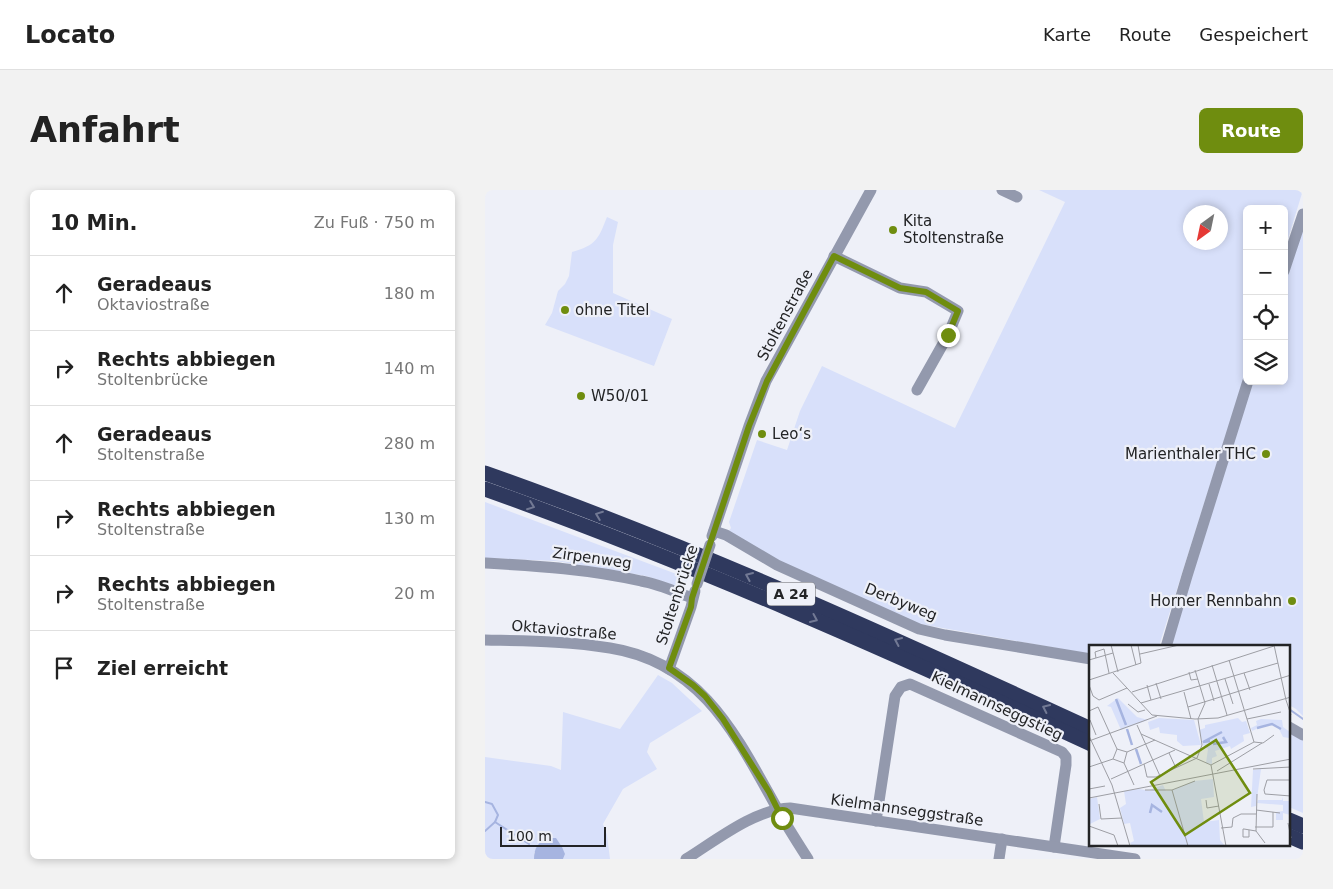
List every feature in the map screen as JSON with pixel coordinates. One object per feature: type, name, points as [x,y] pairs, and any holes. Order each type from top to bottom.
[{"type":"highway","name":"A 24","points":[[485,472],[722,564],[1089,727]]},
{"type":"highway","name":"A 24","points":[[485,489],[632,544],[769,599],[1089,743]]},
{"type":"highway","points":[[1291,821],[1303,826]]},
{"type":"highway","points":[[1291,837],[1303,842]]},
{"type":"street","name":"Stoltenstraße","points":[[714,531],[749,426],[767,381],[871,190]]},
{"type":"street","points":[[1002,190],[1017,197]]},
{"type":"street","points":[[1288,260],[1303,214]]},
{"type":"street","points":[[834,256],[900,288],[926,292],[958,311],[948,335],[917,390]]},
{"type":"street","points":[[1166,645],[1247,385]]},
{"type":"street","name":"Stoltenbrücke","points":[[669,668],[691,607],[692,598],[714,531]]},
{"type":"street","name":"Derbyweg","points":[[714,531],[727,535],[777,565],[919,629],[1040,651],[1089,658]]},
{"type":"street","name":"Zirpenweg","points":[[485,563],[562,568],[619,577],[642,581],[692,598]]},
{"type":"street","name":"Oktaviostraße","points":[[485,640],[550,641],[611,648],[641,656],[669,668],[693,685],[719,712],[808,859]]},
{"type":"street","name":"Kielmannseggstieg","points":[[876,821],[895,696],[901,687],[910,684],[1062,752],[1066,757],[1066,764],[1054,848]]},
{"type":"street","points":[[1291,727],[1303,736]]},
{"type":"street","name":"Kielmannseggstraße","points":[[686,859],[756,816],[777,808],[790,808],[1135,859]]},
{"type":"street","points":[[999,859],[1002,839]]},
{"type":"shaded area","points":[[1039,190],[1303,190],[1288,239],[1288,205],[1243,205],[1243,381],[1159,645],[1089,645],[1089,654],[914,623],[777,562],[728,532],[731,528],[729,522],[757,440],[787,450],[800,411],[822,366],[955,428],[1065,202]]},
{"type":"shaded area","name":"Marienthaler THC","points":[[1303,216],[1303,716],[1291,706],[1291,645],[1170,645],[1250,385],[1288,385],[1288,263]]},
{"type":"shaded area","points":[[607,217],[618,222],[613,245],[613,293],[672,319],[654,366],[545,325],[552,313],[558,291],[565,284],[569,276],[572,252],[586,247],[595,241]]},
{"type":"shaded area","points":[[485,502],[687,578],[686,589],[646,576],[556,561],[485,558]]},
{"type":"shaded area","points":[[658,675],[672,683],[702,711],[650,743],[647,752],[657,769],[623,789],[603,824],[607,835],[610,859],[563,859],[565,854],[534,852],[534,859],[485,859],[485,757],[551,766],[561,770],[563,712],[620,729]]},
{"type":"shaded area","points":[[1291,730],[1303,739],[1303,813],[1291,808]]},
{"type":"water","points":[[548,838],[556,838],[565,854],[563,859],[534,859],[537,846]]},
{"type":"waterway","points":[[1291,710],[1303,719]]},
{"type":"waterway","points":[[485,802],[492,804],[498,815],[495,822],[485,831]]},
{"type":"waterway","points":[[495,822],[529,844]]},
{"type":"place","name":"Kita Stoltenstraße","points":[[893,230]]},
{"type":"place","name":"ohne Titel","points":[[565,310]]},
{"type":"place","name":"W50/01","points":[[581,396]]},
{"type":"place","name":"Leo‘s","points":[[762,434]]},
{"type":"place","name":"Marienthaler THC","points":[[1266,454]]},
{"type":"place","name":"Horner Rennbahn","points":[[1292,601]]},
{"type":"route","points":[[782,818],[769,792],[723,719],[705,696],[669,668],[691,607],[692,598],[749,426],[772,370],[834,256],[900,288],[926,292],[958,311],[948,335]]}]
